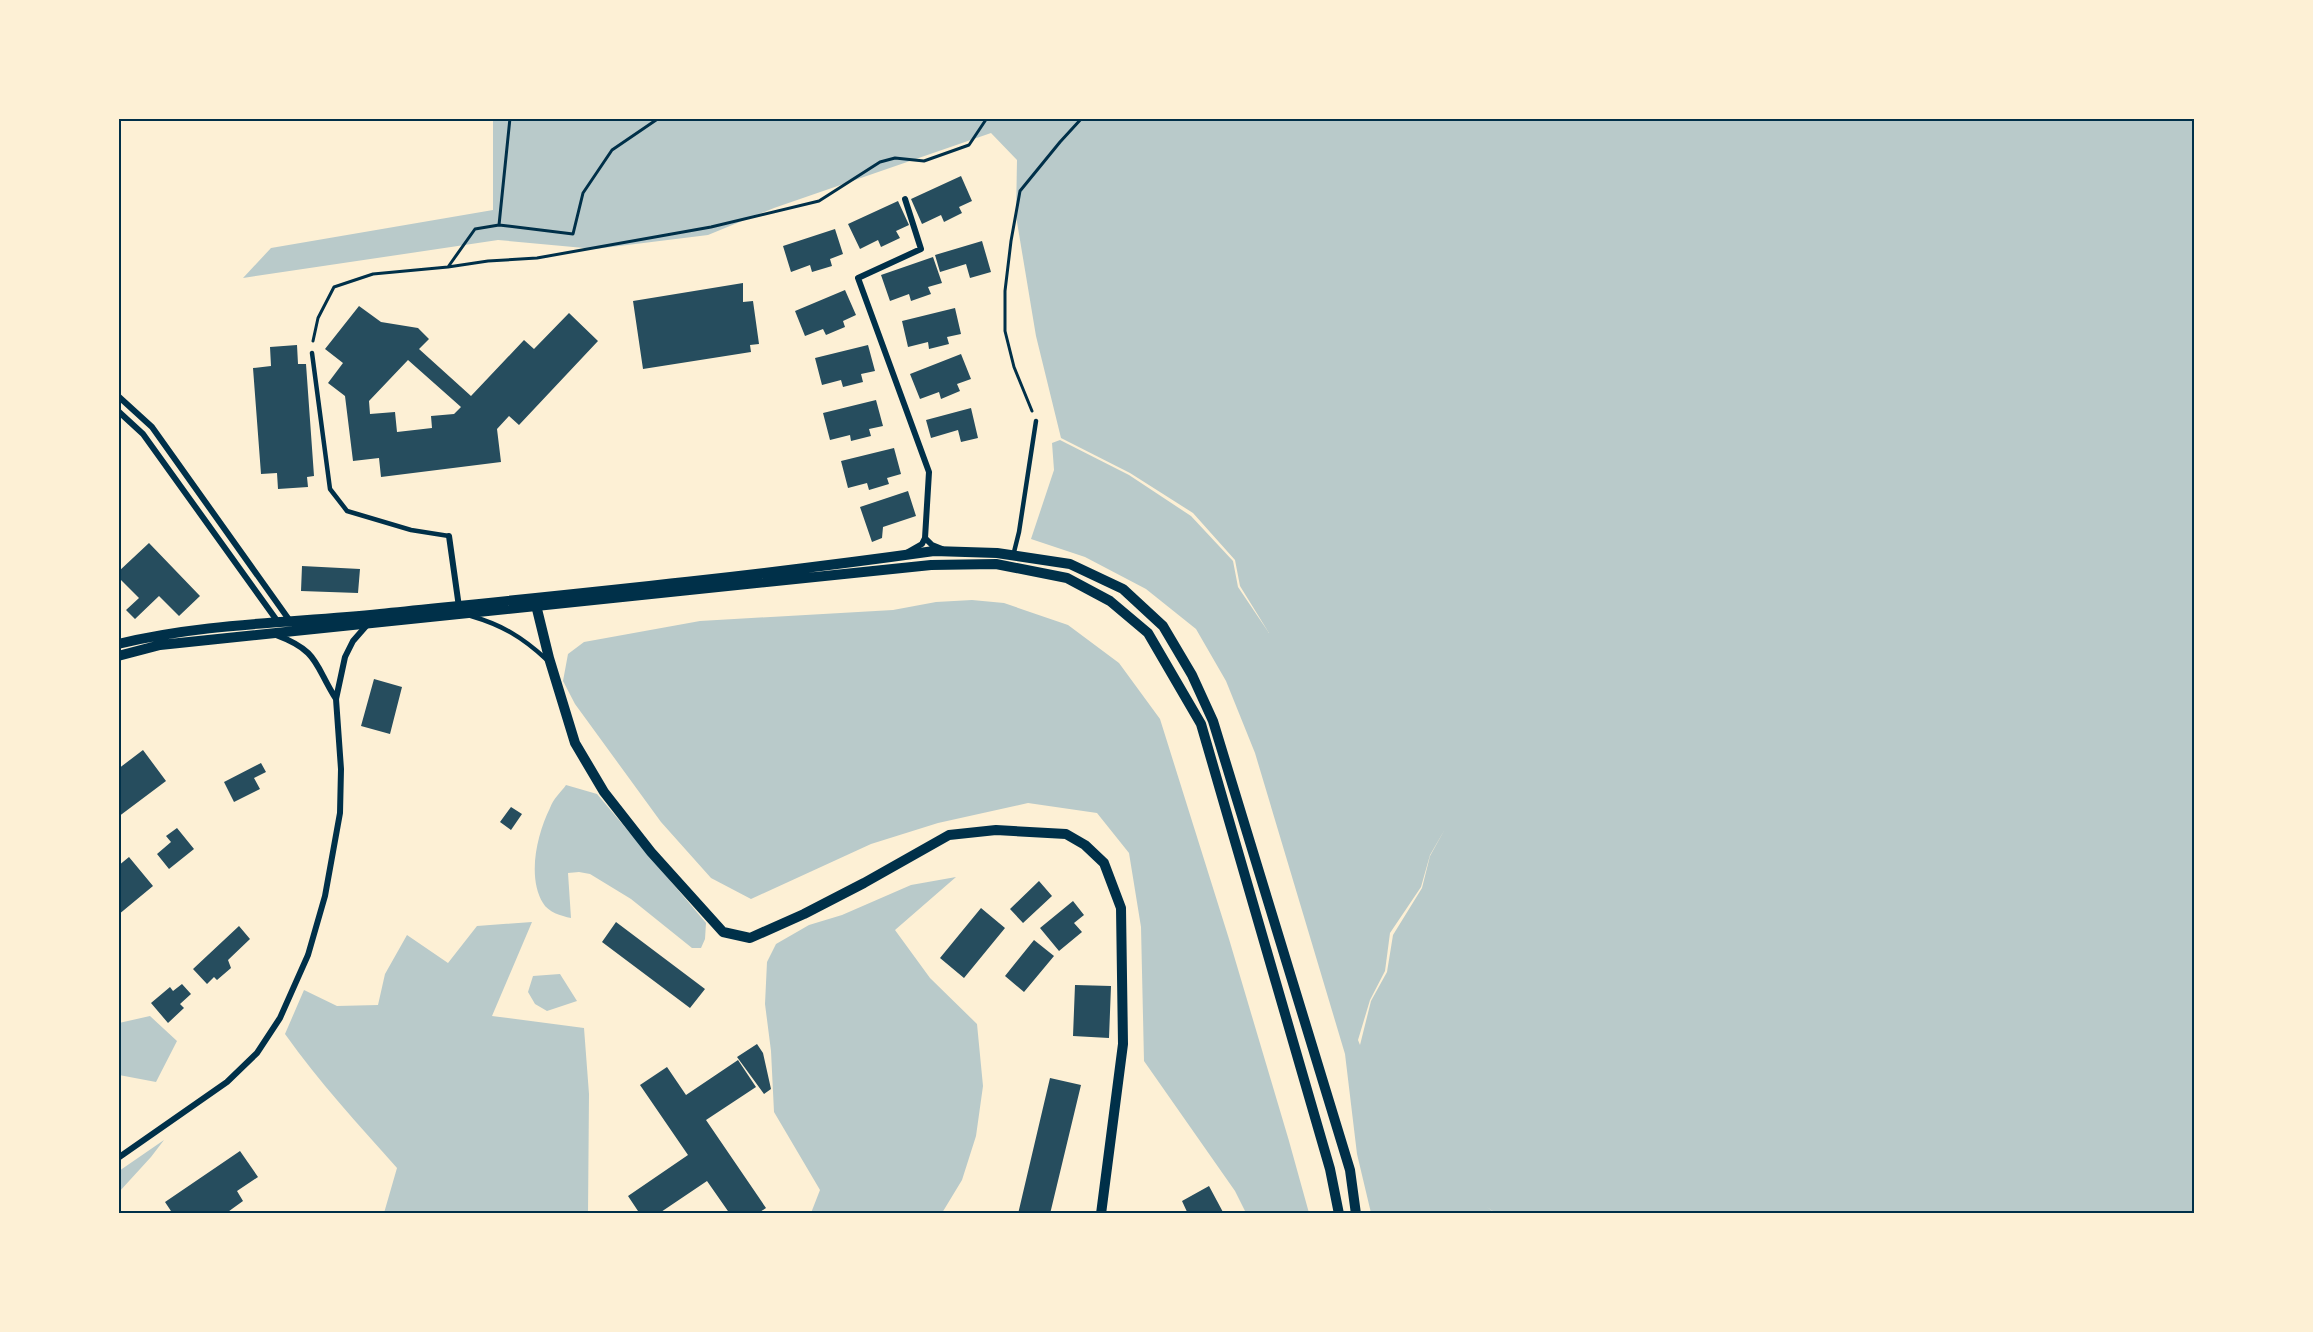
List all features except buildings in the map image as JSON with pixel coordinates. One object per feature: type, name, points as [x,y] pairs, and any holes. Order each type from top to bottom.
[{"type":"street","points":[[900,556],[916,548],[926,538],[929,472],[858,278],[921,249],[904,199]]},
{"type":"street","points":[[118,396],[152,427],[290,621]]},
{"type":"street","points":[[118,411],[143,434],[278,622]]},
{"type":"street","points":[[449,536],[461,612]]},
{"type":"street","points":[[926,538],[932,545],[946,551]]},
{"type":"street","points":[[118,656],[160,645],[367,625],[946,551],[997,552],[1070,564],[1123,589],[1163,626],[1192,675],[1213,721],[1350,1170],[1356,1214]]},
{"type":"street","points":[[535,602],[931,565],[996,564],[1067,578],[1110,601],[1148,633],[1201,724],[1330,1168],[1339,1214]]},
{"type":"street","points":[[535,602],[575,743],[604,792],[651,852],[723,932],[750,938],[854,889],[949,836],[996,830],[1066,834],[1085,846],[1104,863],[1121,908],[1123,1044],[1101,1214]]},
{"type":"street","points":[[118,644],[162,634],[278,622],[461,612]]},
{"type":"street","points":[[118,1158],[227,1082],[257,1053],[280,1018],[308,955],[325,896],[340,813],[341,769],[336,699],[345,657],[353,641],[367,625]]},
{"type":"street","points":[[275,634],[306,648],[315,659],[336,699]]},
{"type":"lane","points":[[312,353],[330,489],[347,511],[411,530],[449,536]]},
{"type":"lane","points":[[1013,556],[1019,532],[1036,421]]},
{"type":"lane","points":[[461,612],[494,623],[525,640],[551,663]]},
{"type":"path","points":[[499,225],[510,118]]},
{"type":"path","points":[[448,267],[476,230],[499,225],[573,234],[583,193],[612,150],[659,118]]},
{"type":"path","points":[[312,353],[318,318],[334,287],[373,274],[549,256],[711,227],[819,201],[880,162],[895,158],[924,161],[969,145],[987,118]]},
{"type":"path","points":[[1036,421],[1014,367],[1005,331],[1005,291],[1011,241],[1020,191],[1082,118]]},
{"type":"shaded area","points":[[493,119],[2194,119],[2194,1213],[1497,1214],[1487,1207],[1495,1213],[1371,1213],[1357,1154],[1345,1054],[1255,753],[1226,681],[1196,629],[1146,589],[1085,557],[1031,539],[1054,470],[1052,443],[1060,440],[1129,475],[1191,516],[1233,561],[1238,587],[1269,633],[1240,586],[1235,560],[1193,513],[1130,473],[1061,438],[1036,336],[1016,216],[1017,160],[991,133],[774,208],[708,235],[595,249],[498,240],[243,278],[271,248],[493,210]],"holes":[[[1445,829],[1430,856],[1422,888],[1393,935],[1387,972],[1371,1001],[1360,1045],[1358,1040],[1370,1000],[1385,971],[1390,933],[1421,887],[1430,855]]]},
{"type":"shaded area","points":[[972,600],[1004,603],[1068,625],[1119,663],[1160,719],[1229,939],[1309,1213],[1246,1213],[1235,1191],[1144,1061],[1141,927],[1129,853],[1097,813],[1028,803],[938,823],[871,844],[751,899],[711,878],[661,822],[575,704],[563,681],[568,654],[584,642],[700,621],[893,610],[936,602]]},
{"type":"shaded area","points":[[566,785],[597,794],[706,923],[705,939],[701,948],[692,948],[631,899],[590,874],[568,873],[571,918],[555,913],[545,906],[538,893],[536,881],[538,843],[545,818],[553,802]]},
{"type":"shaded area","points":[[956,877],[895,930],[930,978],[977,1024],[983,1086],[976,1136],[962,1180],[942,1213],[811,1213],[820,1190],[774,1112],[771,1051],[765,1004],[767,962],[776,944],[809,925],[842,915],[911,885]]},
{"type":"shaded area","points":[[532,922],[492,1016],[584,1028],[589,1094],[588,1213],[384,1213],[397,1168],[325,1086],[285,1034],[304,990],[337,1006],[378,1005],[385,974],[407,935],[448,963],[477,926]]},
{"type":"shaded area","points":[[560,974],[577,1001],[547,1011],[535,1004],[528,992],[533,976]]},
{"type":"shaded area","points":[[150,1016],[177,1041],[156,1082],[119,1075],[119,1023]]},
{"type":"shaded area","points":[[164,1140],[151,1157],[119,1192],[119,1171]]}]
